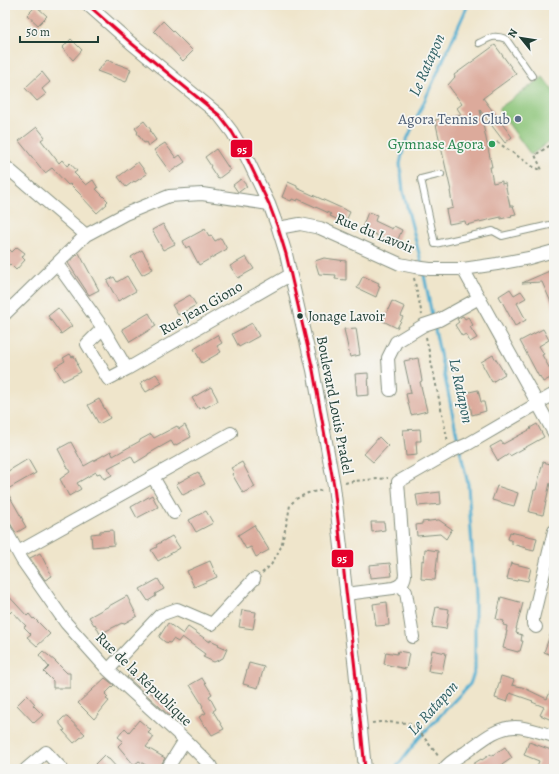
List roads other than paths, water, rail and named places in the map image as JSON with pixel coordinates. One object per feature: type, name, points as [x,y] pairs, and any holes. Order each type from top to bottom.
[{"type":"street","name":"Boulevard Louis Pradel","points":[[88,5],[219,115],[232,132],[245,154],[269,204],[278,228],[286,254],[313,370],[334,486],[355,669],[364,769]]},
{"type":"street","points":[[5,166],[86,235]]},
{"type":"street","points":[[5,314],[86,235],[125,214],[169,196],[202,194],[269,204]]},
{"type":"street","name":"Rue du Lavoir","points":[[278,228],[300,224],[320,228],[400,264],[415,267],[463,269],[529,258],[554,251]]},
{"type":"street","points":[[57,264],[103,328],[127,370]]},
{"type":"street","points":[[463,269],[554,433]]},
{"type":"street","name":"Rue Jean Giono","points":[[103,328],[87,344],[108,379],[127,370],[290,274]]},
{"type":"street","points":[[390,390],[388,358],[396,342],[424,325],[438,320],[479,298]]},
{"type":"street","points":[[346,594],[393,588],[401,585],[405,580],[398,482],[452,451],[468,444],[554,394]]},
{"type":"street","points":[[18,552],[231,433]]},
{"type":"street","points":[[153,476],[174,513]]},
{"type":"street","name":"Rue de la République","points":[[5,529],[22,560],[66,623],[108,670],[186,740],[212,769]]},
{"type":"street","points":[[536,627],[533,624],[533,618],[554,531]]},
{"type":"street","points":[[108,670],[160,615],[177,608],[212,624],[254,580]]},
{"type":"street","points":[[401,585],[406,592],[413,637]]},
{"type":"street","points":[[445,767],[487,737],[504,729],[522,727],[554,736]]},
{"type":"street","points":[[167,769],[186,740]]},
{"type":"street","points":[[26,769],[46,752],[62,769]]},
{"type":"lane","points":[[479,43],[499,36],[506,40],[532,76]]},
{"type":"lane","points":[[441,174],[421,179],[435,244],[492,231],[502,236],[554,224]]},
{"type":"waterway","name":"Le Ratapon","points":[[422,265],[403,191],[400,164],[404,146],[468,5]]},
{"type":"waterway","name":"Le Ratapon","points":[[423,270],[433,320]]},
{"type":"waterway","name":"Le Ratapon","points":[[434,325],[459,445]]},
{"type":"waterway","name":"Le Ratapon","points":[[395,769],[418,739],[470,684],[475,670],[475,595],[468,484],[460,450]]},
{"type":"place","name":"Agora Tennis Club","points":[[518,119]]},
{"type":"place","name":"Gymnase Agora","points":[[492,144]]},
{"type":"place","name":"Jonage Lavoir","points":[[300,316]]}]
